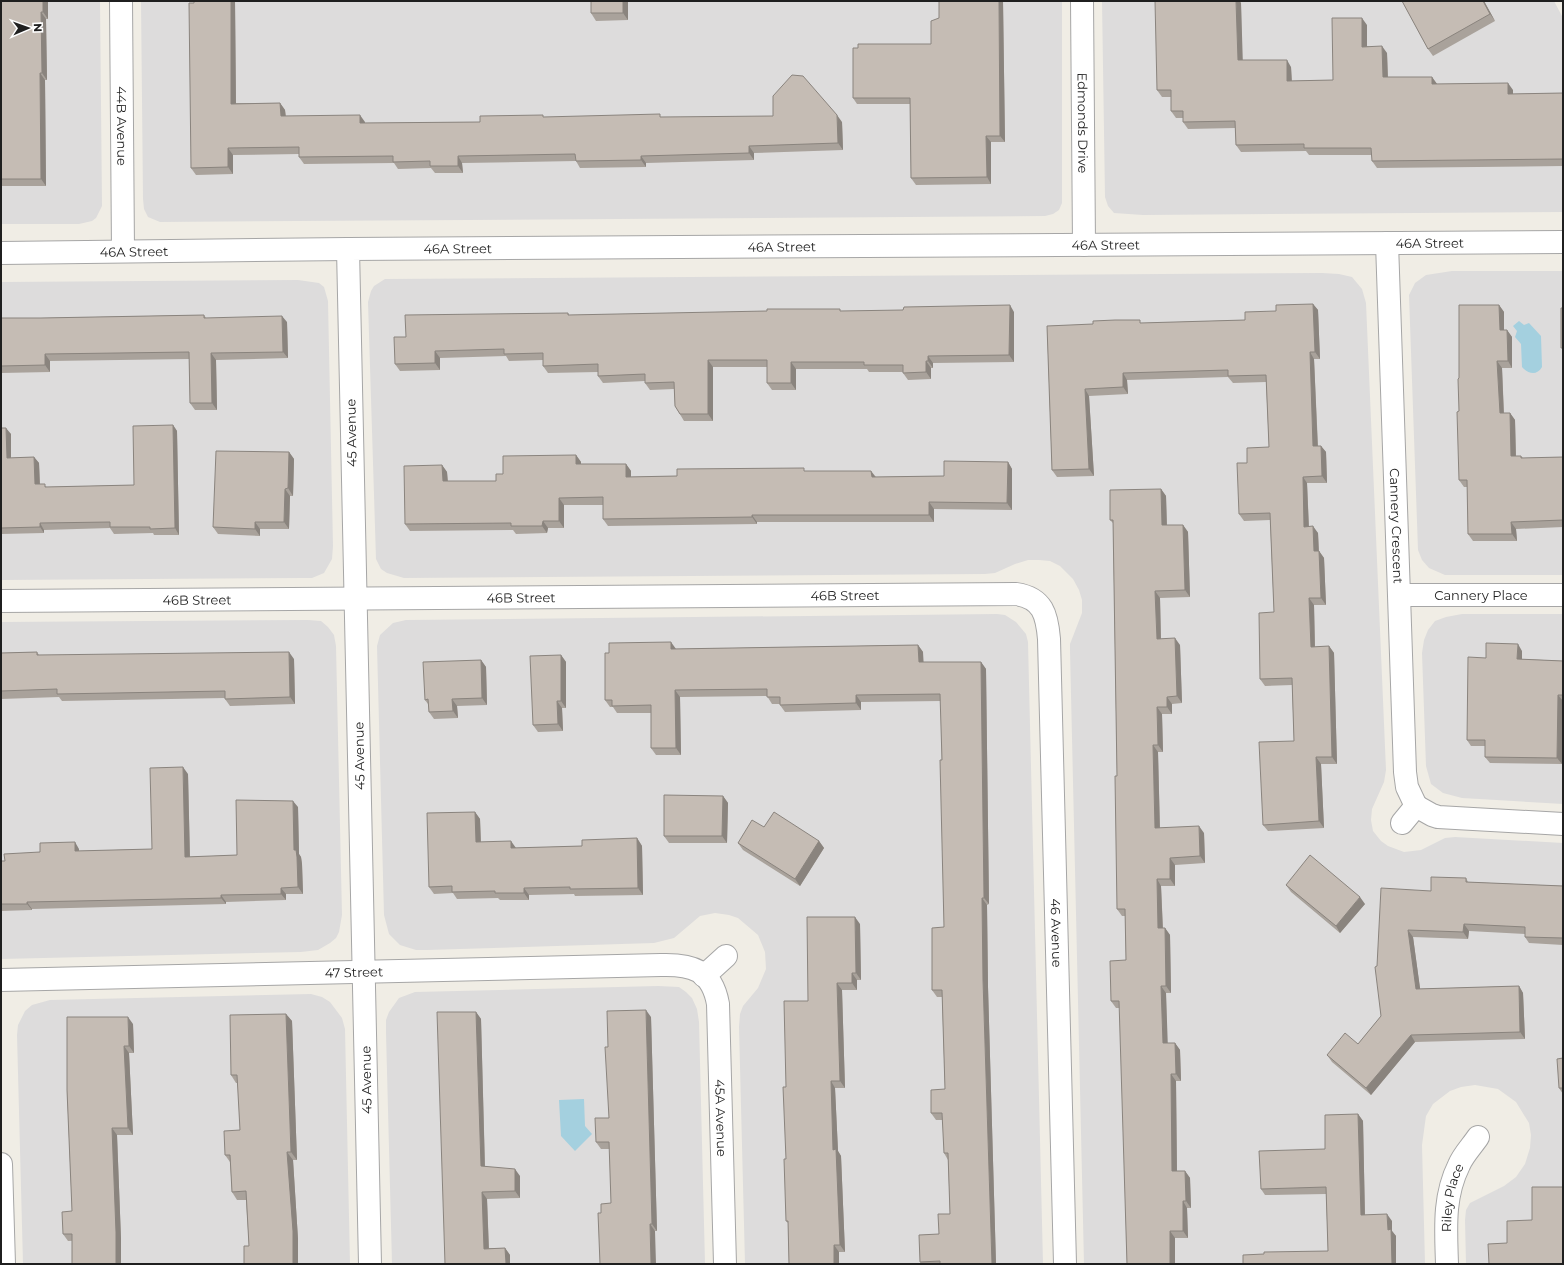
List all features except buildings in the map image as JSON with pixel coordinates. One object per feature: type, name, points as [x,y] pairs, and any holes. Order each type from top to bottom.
[{"type":"street","name":"44B Avenue","points":[[121,1],[123,251]]},
{"type":"street","name":"Edmonds Drive","points":[[1082,1],[1084,245]]},
{"type":"street","name":"46A Street","points":[[1,253],[348,249],[1563,242]]},
{"type":"street","name":"Cannery Crescent","points":[[1387,243],[1405,772],[1407,787],[1416,806]]},
{"type":"street","name":"45 Avenue","points":[[348,249],[370,1264]]},
{"type":"street","name":"46B Street","points":[[1,601],[1016,594],[1031,597],[1038,604]]},
{"type":"street","name":"Cannery Place","points":[[1400,596],[1563,595]]},
{"type":"street","name":"46 Avenue","points":[[1038,604],[1046,619],[1049,639],[1065,1264]]},
{"type":"street","points":[[1402,823],[1416,806],[1438,817],[1563,824]]},
{"type":"street","points":[[704,976],[726,956]]},
{"type":"street","name":"47 Street","points":[[1,980],[679,965],[689,966],[704,976]]},
{"type":"street","name":"45A Avenue","points":[[704,976],[716,994],[718,1004],[725,1264]]},
{"type":"street","name":"Riley Place","points":[[1447,1264],[1445,1216],[1447,1198],[1459,1163],[1478,1137]]},
{"type":"street","points":[[1,1164],[4,1264]]},
{"type":"shaded area","points":[[1,1],[100,1],[102,206],[96,218],[92,221],[79,224],[1,224]]},
{"type":"shaded area","points":[[141,1],[1062,1],[1062,203],[1059,210],[1053,214],[1045,216],[160,222],[148,217],[144,209],[143,199]]},
{"type":"shaded area","points":[[1102,1],[1554,1],[1563,18],[1563,212],[1143,215],[1114,213],[1108,206],[1105,197]]},
{"type":"shaded area","points":[[1452,271],[1563,271],[1563,575],[1445,575],[1429,568],[1422,560],[1418,550],[1409,295],[1415,283],[1426,275]]},
{"type":"shaded area","points":[[1339,274],[1352,277],[1362,289],[1366,303],[1386,770],[1384,782],[1372,809],[1371,820],[1373,831],[1381,841],[1388,846],[1404,852],[1421,850],[1445,838],[1455,837],[1563,843],[1563,1264],[1466,1264],[1466,1210],[1470,1203],[1504,1186],[1516,1177],[1525,1164],[1530,1148],[1531,1135],[1529,1123],[1516,1102],[1498,1089],[1475,1085],[1461,1087],[1450,1091],[1433,1104],[1426,1116],[1422,1145],[1425,1264],[1084,1264],[1070,650],[1070,644],[1082,613],[1082,600],[1073,579],[1060,566],[1050,561],[1028,560],[995,573],[985,574],[404,578],[387,573],[381,569],[376,559],[368,302],[374,286],[385,279]]},
{"type":"shaded area","points":[[298,280],[319,283],[324,287],[328,301],[333,546],[332,559],[324,573],[312,578],[1,580],[1,282]]},
{"type":"shaded area","points":[[1462,614],[1563,614],[1563,804],[1462,798],[1443,793],[1431,784],[1426,766],[1422,653],[1424,640],[1428,630],[1435,621]]},
{"type":"shaded area","points":[[1005,615],[1016,622],[1026,634],[1028,642],[1043,1264],[745,1264],[739,1027],[740,1014],[743,1006],[758,988],[766,969],[765,952],[758,935],[738,918],[715,913],[700,916],[674,938],[654,943],[427,950],[416,950],[400,945],[389,934],[384,915],[377,646],[380,635],[393,623],[406,620]]},
{"type":"shaded area","points":[[321,621],[328,627],[334,635],[336,646],[342,915],[339,932],[336,938],[318,950],[301,952],[1,959],[1,622]]},
{"type":"shaded area","points":[[658,986],[679,987],[692,998],[697,1009],[699,1022],[705,1264],[392,1264],[386,1020],[389,1012],[399,998],[415,992]]},
{"type":"shaded area","points":[[311,994],[322,997],[330,1002],[342,1018],[345,1029],[350,1264],[23,1264],[17,1035],[18,1025],[25,1011],[32,1005],[50,1000]]},
{"type":"water","points":[[1519,321],[1524,325],[1529,323],[1541,336],[1542,367],[1538,372],[1532,373],[1522,367],[1521,344],[1515,337],[1517,331],[1513,326]]},
{"type":"water","points":[[584,1099],[585,1126],[592,1134],[575,1151],[561,1136],[559,1100]]}]
